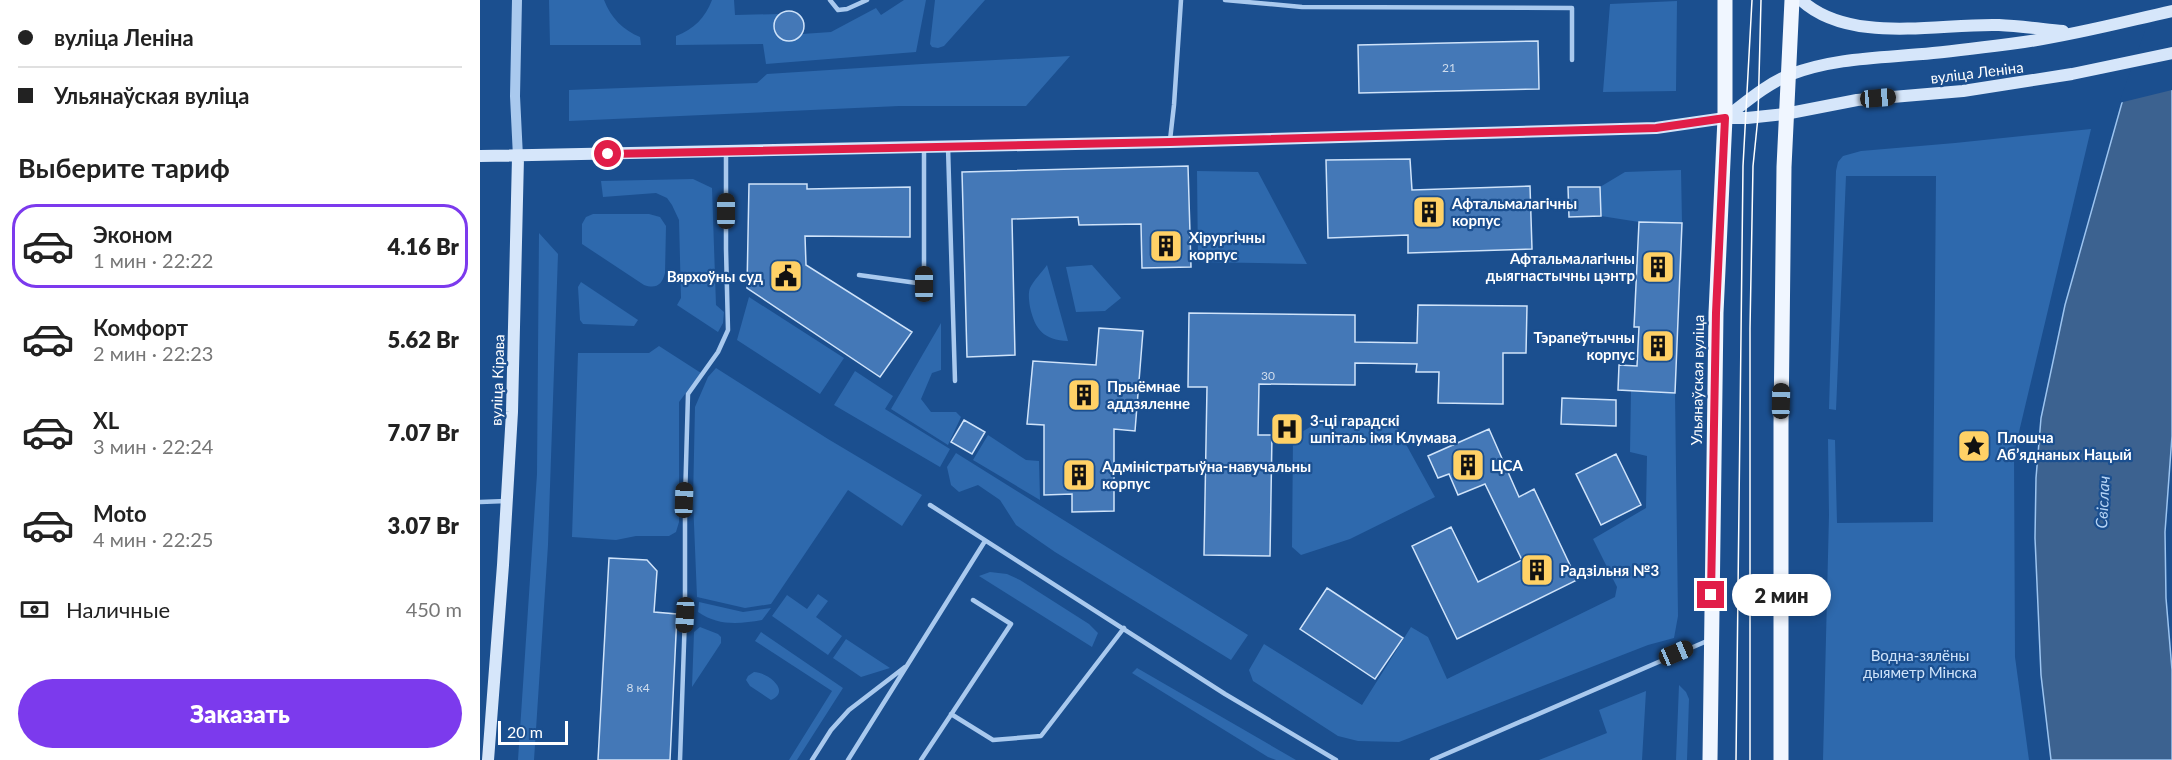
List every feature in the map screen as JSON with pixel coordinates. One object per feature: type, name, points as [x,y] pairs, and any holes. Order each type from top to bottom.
[{"type":"main road","name":"Ульянаўская вуліца","points":[[1710,760],[1716,313],[1725,118],[1725,0]]},
{"type":"main road","points":[[1781,760],[1781,424],[1785,114],[1792,0]]},
{"type":"main road","points":[[1801,0],[1834,20],[1858,26],[1894,28],[1998,26],[2079,33]]},
{"type":"main road","points":[[480,156],[1170,142],[1656,128],[1725,118],[1759,92],[1788,76],[1818,66],[1857,59],[2028,42],[2079,33],[2172,10]]},
{"type":"main road","name":"вуліца Леніна","points":[[1725,118],[1785,114],[1857,100],[1963,91],[2072,74],[2172,53]]},
{"type":"main road","name":"вуліца Кірава","points":[[488,760],[512,412],[518,157]]},
{"type":"street","name":"вуліца Кірава","points":[[517,0],[515,96],[518,157]]},
{"type":"lane","points":[[830,0],[838,10],[847,9],[867,0]]},
{"type":"lane","points":[[1170,142],[1181,0]]},
{"type":"lane","points":[[1225,0],[1302,7],[1572,8],[1572,60]]},
{"type":"lane","points":[[1302,0],[1302,7]]},
{"type":"lane","points":[[859,275],[924,284],[924,147]]},
{"type":"lane","points":[[948,147],[955,381]]},
{"type":"lane","points":[[680,760],[685,615],[684,500],[688,394],[718,352],[728,330],[726,152]]},
{"type":"lane","points":[[480,502],[506,501]]},
{"type":"lane","points":[[930,505],[1225,693],[1336,760]]},
{"type":"lane","points":[[848,760],[985,540]]},
{"type":"lane","points":[[921,760],[1011,624],[973,600]]},
{"type":"lane","points":[[951,714],[993,740],[1041,736],[1124,628]]},
{"type":"lane","points":[[1432,760],[1710,639]]},
{"type":"lane","points":[[812,760],[831,730],[849,710],[907,666]]},
{"type":"green space","points":[[549,0],[604,0],[618,23],[640,37],[641,45],[550,45]]},
{"type":"green space","points":[[712,0],[734,0],[735,15],[781,14],[775,23],[776,33],[784,40],[794,40],[802,34],[831,32],[876,8],[881,15],[904,0],[926,0],[916,52],[766,64],[763,44],[676,45],[676,36],[698,22]]},
{"type":"green space","points":[[935,0],[985,0],[944,46],[938,48],[930,44]]},
{"type":"green space","points":[[1677,1],[1676,91],[1603,92],[1610,4]]},
{"type":"green space","points":[[1070,56],[1026,106],[899,106],[569,121],[569,90],[757,83],[767,74]]},
{"type":"green space","name":"Водна-зялёны дыяметр Мінска","points":[[2091,129],[2014,453],[2015,657],[2029,760],[1823,760],[1829,515],[1828,439],[1835,440],[1837,523],[1933,522],[1936,176],[1846,176],[1836,410],[1829,409],[1838,162],[1843,156],[1861,151]]},
{"type":"green space","points":[[1681,170],[1682,223],[1639,222],[1601,216],[1600,187],[1625,172]]},
{"type":"green space","points":[[1197,171],[1258,172],[1307,264],[1198,262]]},
{"type":"green space","points":[[693,179],[712,188],[716,305],[724,312],[723,323],[718,332],[677,305],[681,298],[679,220],[667,198],[656,193],[603,197],[601,181]]},
{"type":"green space","points":[[593,214],[649,214],[660,217],[666,226],[665,273],[660,283],[655,286],[644,285],[582,244],[582,224],[586,217]]},
{"type":"green space","points":[[539,233],[558,254],[548,545],[534,760],[518,760],[537,474]]},
{"type":"green space","points":[[1047,265],[1068,341],[1047,336],[1038,328],[1032,315],[1029,290]]},
{"type":"green space","points":[[1092,265],[1121,298],[1105,311],[1076,312],[1066,267]]},
{"type":"green space","points":[[581,282],[638,320],[634,326],[583,324],[580,320],[578,287]]},
{"type":"green space","points":[[749,297],[844,358],[820,394],[737,340]]},
{"type":"green space","points":[[941,323],[941,370],[932,373],[921,399],[931,412],[956,412],[961,417],[948,445],[891,409]]},
{"type":"green space","points":[[659,346],[701,373],[679,402],[679,522],[676,532],[669,536],[636,536],[616,540],[572,537],[578,353],[649,353]]},
{"type":"green space","points":[[716,368],[922,495],[902,526],[848,490],[771,604],[745,608],[697,597],[693,500],[695,407],[708,377]]},
{"type":"green space","points":[[855,371],[893,396],[885,409],[950,449],[940,467],[834,405]]},
{"type":"green space","points":[[1631,391],[1675,393],[1678,616],[1674,638],[1648,645],[1399,742],[1358,741],[1338,736],[1253,681],[1249,670],[1264,644],[1362,705],[1411,627],[1428,637],[1447,679],[1615,597],[1617,587],[1593,539],[1646,508],[1647,456],[1630,452]]},
{"type":"green space","points":[[1375,418],[1397,428],[1435,497],[1350,539],[1301,555],[1292,547],[1293,437],[1317,423]]},
{"type":"green space","points":[[988,435],[1026,460],[1039,461],[1040,500],[973,460]]},
{"type":"green space","points":[[956,453],[1248,635],[1231,660],[1055,552],[1016,525],[1000,500],[978,485],[959,492],[951,485],[947,467]]},
{"type":"green space","points":[[990,572],[1007,574],[1020,580],[1089,624],[1098,633],[1092,647],[979,576]]},
{"type":"green space","points":[[818,594],[828,601],[816,617],[842,636],[828,655],[772,616],[787,595],[807,609]]},
{"type":"green space","points":[[699,602],[743,612],[771,608],[762,620],[729,623],[713,620],[698,612]]},
{"type":"green space","points":[[700,627],[718,634],[721,637],[721,643],[692,687],[694,632]]},
{"type":"green space","points":[[761,632],[843,688],[797,760],[789,760],[832,691],[755,641]]},
{"type":"green space","points":[[846,639],[890,668],[861,677],[833,658]]},
{"type":"green space","points":[[1137,668],[1296,760],[1276,760],[1268,757],[1132,673]]},
{"type":"green space","points":[[754,672],[771,678],[778,687],[777,696],[771,700],[750,686],[746,680]]},
{"type":"green space","points":[[1679,685],[1689,699],[1687,760],[1676,760]]},
{"type":"green space","points":[[1646,691],[1642,760],[1539,760],[1607,733],[1599,710]]},
{"type":"water","name":"Свіслач","points":[[2172,0],[2172,436],[2165,532],[2166,598],[2172,670],[2172,760],[2051,760],[2041,675],[2035,538],[2036,478],[2041,418],[2065,305],[2123,99]]},
{"type":"pier","points":[[2156,0],[2172,0],[2172,90],[2119,103]]},
{"type":"building","points":[[789,11],[795,12],[803,20],[803,32],[795,40],[789,41],[783,40],[775,32],[774,26],[775,20],[783,12]]},
{"type":"building","points":[[1538,41],[1539,89],[1359,93],[1358,45]]},
{"type":"building","name":"Афтальмалагічны корпус","points":[[1410,159],[1412,190],[1530,186],[1532,249],[1408,253],[1408,235],[1328,238],[1326,160]]},
{"type":"building","name":"Хірургічны корпус","points":[[1188,166],[1191,267],[1142,268],[1141,224],[1079,225],[1078,217],[1012,219],[1015,355],[967,357],[962,172]]},
{"type":"building","name":"Вярхоўны суд","points":[[749,184],[807,184],[807,189],[910,187],[910,237],[805,236],[806,265],[912,332],[880,377],[747,288]]},
{"type":"building","points":[[1568,187],[1600,187],[1601,216],[1569,217]]},
{"type":"building","points":[[1639,222],[1682,223],[1675,393],[1618,390],[1619,365],[1637,366],[1639,327],[1634,327]]},
{"type":"building","points":[[1418,305],[1527,306],[1526,353],[1503,353],[1503,404],[1438,403],[1439,372],[1416,372],[1417,364],[1355,363],[1355,385],[1259,384],[1258,435],[1272,435],[1270,556],[1204,555],[1207,387],[1188,387],[1189,313],[1355,315],[1355,342],[1417,343]]},
{"type":"building","name":"Прыёмнае аддзяленне","points":[[1099,328],[1143,331],[1135,431],[1114,429],[1114,511],[1072,512],[1072,494],[1044,495],[1044,425],[1027,424],[1033,361],[1096,365]]},
{"type":"building","points":[[1562,398],[1616,400],[1616,426],[1561,424]]},
{"type":"building","points":[[964,420],[985,432],[972,454],[951,442]]},
{"type":"building","name":"Радзільня №3","points":[[1489,429],[1519,497],[1534,489],[1577,580],[1457,639],[1412,546],[1451,527],[1478,582],[1522,560],[1485,484],[1458,495],[1449,474],[1438,478],[1428,456]]},
{"type":"building","points":[[1616,454],[1641,505],[1601,525],[1576,474]]},
{"type":"building","points":[[609,558],[647,560],[657,571],[654,612],[677,614],[670,760],[598,760]]},
{"type":"building","points":[[1327,588],[1403,638],[1375,679],[1300,629]]},
{"type":"tram line","points":[[1736,760],[1743,166],[1752,0]]},
{"type":"tram line","points":[[1750,760],[1750,329],[1753,166],[1758,117],[1761,0]]},
{"type":"place","name":"Афтальмалагічны корпус","points":[[1429,212]]},
{"type":"place","name":"Хірургічны корпус","points":[[1166,246]]},
{"type":"place","name":"Афтальмалагічны дыягнастычны цэнтр","points":[[1658,267]]},
{"type":"place","name":"Вярхоўны суд","points":[[786,276]]},
{"type":"place","name":"Тэрапеўтычны корпус","points":[[1658,346]]},
{"type":"place","name":"Прыёмнае аддзяленне","points":[[1084,395]]},
{"type":"place","name":"3-ці гарадскі шпіталь імя Клумава","points":[[1287,429]]},
{"type":"place","name":"Плошча Абʼяднаных Нацый","points":[[1974,446]]},
{"type":"place","name":"ЦСА","points":[[1468,465]]},
{"type":"place","name":"Адміністратыўна-навучальны корпус","points":[[1079,475]]},
{"type":"place","name":"Радзільня №3","points":[[1537,570]]},
{"type":"route","points":[[608,154],[1170,142],[1656,128],[1725,118],[1716,313],[1711,595]]}]
